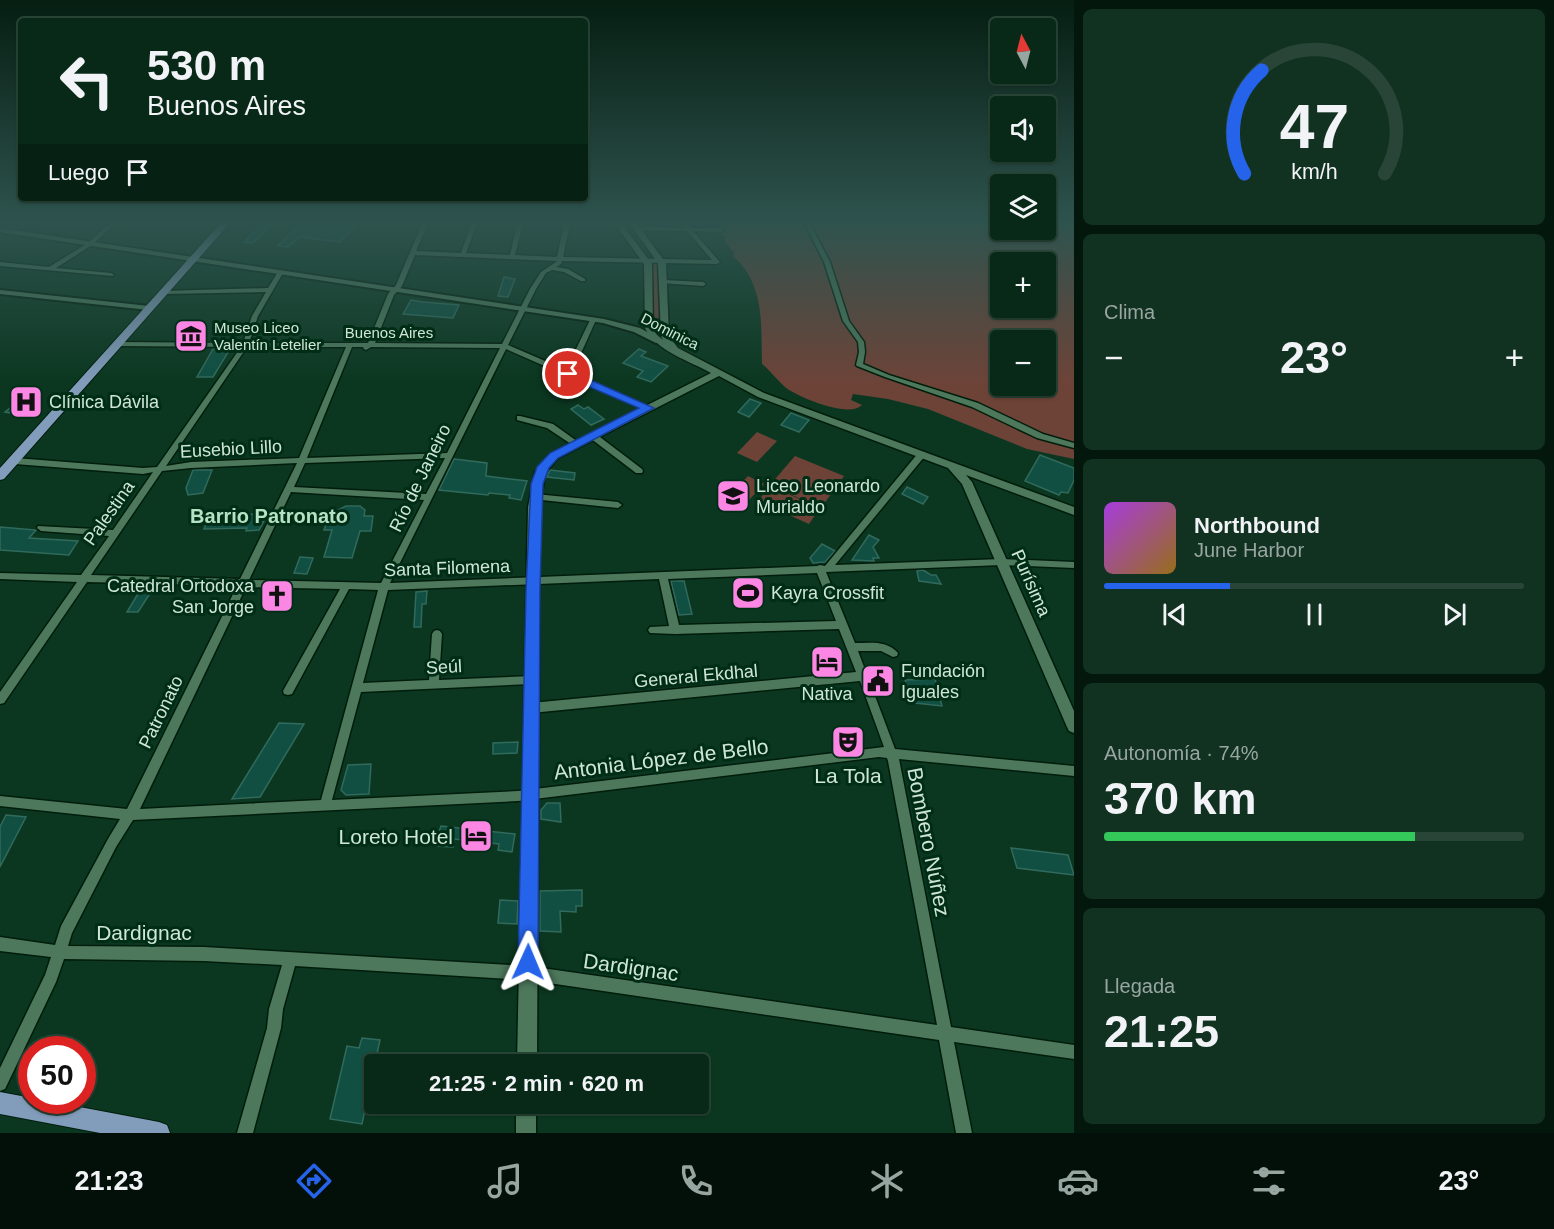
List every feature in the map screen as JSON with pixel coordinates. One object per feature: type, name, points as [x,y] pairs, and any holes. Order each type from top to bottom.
[{"type":"main road","points":[[0,476],[178,277]]},
{"type":"main road","points":[[648,277],[651,333],[659,341]]},
{"type":"main road","points":[[663,277],[667,340],[676,350]]},
{"type":"main road","points":[[641,332],[659,331],[665,326]]},
{"type":"main road","name":"Dominica","points":[[659,341],[771,399],[982,476],[1072,512]]},
{"type":"main road","points":[[527,1054],[533,582],[535,497],[538,478],[547,462],[577,444],[718,373]]},
{"type":"main road","name":"Purísima","points":[[943,462],[957,471],[967,482],[1074,727]]},
{"type":"main road","points":[[967,482],[970,476],[982,476]]},
{"type":"main road","points":[[0,1103],[159,1133]]},
{"type":"main road","points":[[526,1114],[526,1133]]},
{"type":"street","name":"Palestina","points":[[0,700],[244,345],[255,316],[278,277]]},
{"type":"street","name":"Dominica","points":[[306,277],[593,320],[641,332],[659,341]]},
{"type":"street","points":[[349,349],[370,346],[391,294],[401,277]]},
{"type":"street","name":"Río de Janeiro","points":[[325,806],[384,586],[541,277]]},
{"type":"street","points":[[578,277],[583,280]]},
{"type":"street","points":[[832,277],[846,321],[861,342],[862,352],[859,365],[919,388],[975,405],[1040,436],[1074,446]]},
{"type":"street","points":[[663,282],[704,284]]},
{"type":"street","points":[[164,292],[270,290]]},
{"type":"street","points":[[0,292],[149,308]]},
{"type":"street","points":[[568,374],[593,320]]},
{"type":"street","name":"Buenos Aires","points":[[117,344],[349,349]]},
{"type":"street","name":"Buenos Aires","points":[[370,346],[504,346],[648,408]]},
{"type":"street","name":"Patronato","points":[[0,1084],[51,977],[66,931],[130,815],[289,489],[349,349]]},
{"type":"street","points":[[520,418],[550,426],[577,444]]},
{"type":"street","points":[[593,436],[639,471]]},
{"type":"street","points":[[824,568],[922,454]]},
{"type":"street","name":"Eusebio Lillo","points":[[15,461],[124,471],[191,465],[450,455]]},
{"type":"street","points":[[289,489],[429,497]]},
{"type":"street","points":[[535,497],[618,505]]},
{"type":"street","points":[[41,528],[116,533]]},
{"type":"street","name":"Santa Filomena","points":[[0,576],[384,586],[1002,562],[1074,566]]},
{"type":"street","name":"Bombero Núñez","points":[[824,568],[891,751],[964,1133]]},
{"type":"street","points":[[663,576],[675,630]]},
{"type":"street","points":[[288,691],[346,586]]},
{"type":"street","points":[[653,630],[843,624]]},
{"type":"street","points":[[434,684],[437,634]]},
{"type":"street","points":[[852,647],[882,647],[893,653]]},
{"type":"street","name":"General Ekdhal","points":[[531,708],[863,676]]},
{"type":"street","name":"Seúl","points":[[357,688],[532,680]]},
{"type":"street","name":"Antonia López de Bello","points":[[0,801],[130,815],[530,795],[891,751],[1074,771]]},
{"type":"street","name":"Dardignac","points":[[0,944],[59,952],[204,954],[528,973],[1074,1052]]},
{"type":"street","points":[[244,1133],[274,1028],[276,1010],[290,959]]},
{"type":"shaded area","points":[[650,277],[659,277],[662,324],[657,330],[652,331]]},
{"type":"shaded area","points":[[750,277],[990,277],[990,318],[1056,318],[1056,277],[1074,277],[1074,459],[1027,449],[928,409],[888,399],[853,394],[851,400],[862,405],[847,409],[826,406],[789,390],[762,364],[761,320],[756,292]]},
{"type":"shaded area","points":[[757,432],[777,441],[757,462],[737,453]]},
{"type":"shaded area","points":[[795,456],[844,476],[821,508],[770,485]]},
{"type":"shaded area","points":[[748,476],[764,484],[749,500],[733,492]]},
{"type":"shaded area","points":[[770,486],[820,508],[809,524],[758,501]]},
{"type":"building","points":[[504,277],[515,279],[508,297],[498,296]]},
{"type":"building","points":[[411,300],[459,305],[453,318],[403,314]]},
{"type":"building","points":[[213,349],[230,349],[213,377],[197,377]]},
{"type":"building","points":[[639,349],[646,352],[641,356],[668,366],[651,382],[637,377],[643,371],[623,363]]},
{"type":"building","points":[[750,399],[761,403],[749,417],[738,412]]},
{"type":"building","points":[[20,400],[38,403],[26,416],[5,412]]},
{"type":"building","points":[[578,405],[584,409],[588,407],[604,419],[591,425],[571,409]]},
{"type":"building","points":[[791,413],[809,420],[799,432],[781,425]]},
{"type":"building","points":[[1040,455],[1074,468],[1074,480],[1068,493],[1061,492],[1059,495],[1025,481]]},
{"type":"building","points":[[454,459],[487,463],[486,476],[527,481],[521,500],[509,498],[510,495],[439,490]]},
{"type":"building","points":[[193,470],[212,470],[203,493],[188,495],[186,488]]},
{"type":"building","points":[[550,470],[575,473],[574,480],[547,477]]},
{"type":"building","points":[[907,487],[928,497],[923,504],[902,494]]},
{"type":"building","points":[[346,506],[360,506],[365,510],[364,516],[373,516],[371,531],[360,531],[352,558],[324,557],[332,530],[324,530],[329,516],[336,516],[338,510]]},
{"type":"building","points":[[257,514],[255,521],[264,521],[259,530],[204,529],[209,516]]},
{"type":"building","points":[[0,527],[36,530],[29,538],[78,541],[69,555],[0,550]]},
{"type":"building","points":[[869,535],[879,540],[873,547],[879,558],[873,558],[874,561],[852,560]]},
{"type":"building","points":[[822,544],[835,551],[825,562],[813,563],[810,558]]},
{"type":"building","points":[[300,557],[313,558],[307,574],[294,573]]},
{"type":"building","points":[[923,570],[936,575],[941,584],[919,581],[917,571]]},
{"type":"building","name":"Kayra Crossfit","points":[[749,578],[758,608],[747,608],[739,579]]},
{"type":"building","points":[[671,581],[684,581],[692,614],[679,615]]},
{"type":"building","name":"Catedral Ortodoxa San Jorge","points":[[269,590],[290,590],[282,607],[262,604]]},
{"type":"building","points":[[427,591],[426,604],[422,604],[421,627],[414,627],[416,592]]},
{"type":"building","points":[[139,592],[151,592],[138,612],[127,612]]},
{"type":"building","name":"Nativa","points":[[836,657],[840,666],[818,667],[814,659]]},
{"type":"building","points":[[935,679],[942,706],[915,703],[905,680]]},
{"type":"building","points":[[279,723],[304,724],[260,797],[232,799]]},
{"type":"building","points":[[518,742],[517,753],[493,754],[493,743]]},
{"type":"building","points":[[371,764],[369,794],[346,795],[341,790],[348,765]]},
{"type":"building","points":[[547,803],[560,803],[561,822],[541,819],[541,810]]},
{"type":"building","points":[[6,815],[26,817],[0,867],[0,827]]},
{"type":"building","name":"Loreto Hotel","points":[[441,826],[515,834],[512,852],[498,850],[499,844],[454,839],[453,847],[434,846]]},
{"type":"building","points":[[1011,848],[1068,855],[1074,875],[1017,868]]},
{"type":"building","points":[[582,890],[582,906],[576,906],[576,912],[560,911],[561,932],[540,931],[540,891]]},
{"type":"building","points":[[500,900],[518,901],[517,924],[498,923]]},
{"type":"building","points":[[362,1038],[380,1040],[377,1054],[364,1054],[364,1114],[362,1124],[330,1119],[347,1046],[359,1048]]},
{"type":"place","name":"Museo Liceo Valentín Letelier","points":[[191,336]]},
{"type":"place","name":"Clínica Dávila","points":[[26,402]]},
{"type":"place","name":"Liceo Leonardo Murialdo","points":[[733,496]]},
{"type":"place","name":"Kayra Crossfit","points":[[748,593]]},
{"type":"place","name":"Catedral Ortodoxa San Jorge","points":[[277,596]]},
{"type":"place","name":"Nativa","points":[[827,662]]},
{"type":"place","name":"Fundación Iguales","points":[[878,681]]},
{"type":"place","name":"La Tola","points":[[848,742]]},
{"type":"place","name":"Loreto Hotel","points":[[476,836]]},
{"type":"district","name":"Barrio Patronato","points":[[269,516]]},
{"type":"route","points":[[528,962],[534,507],[537,484],[543,467],[554,456],[648,408],[568,374]]}]
